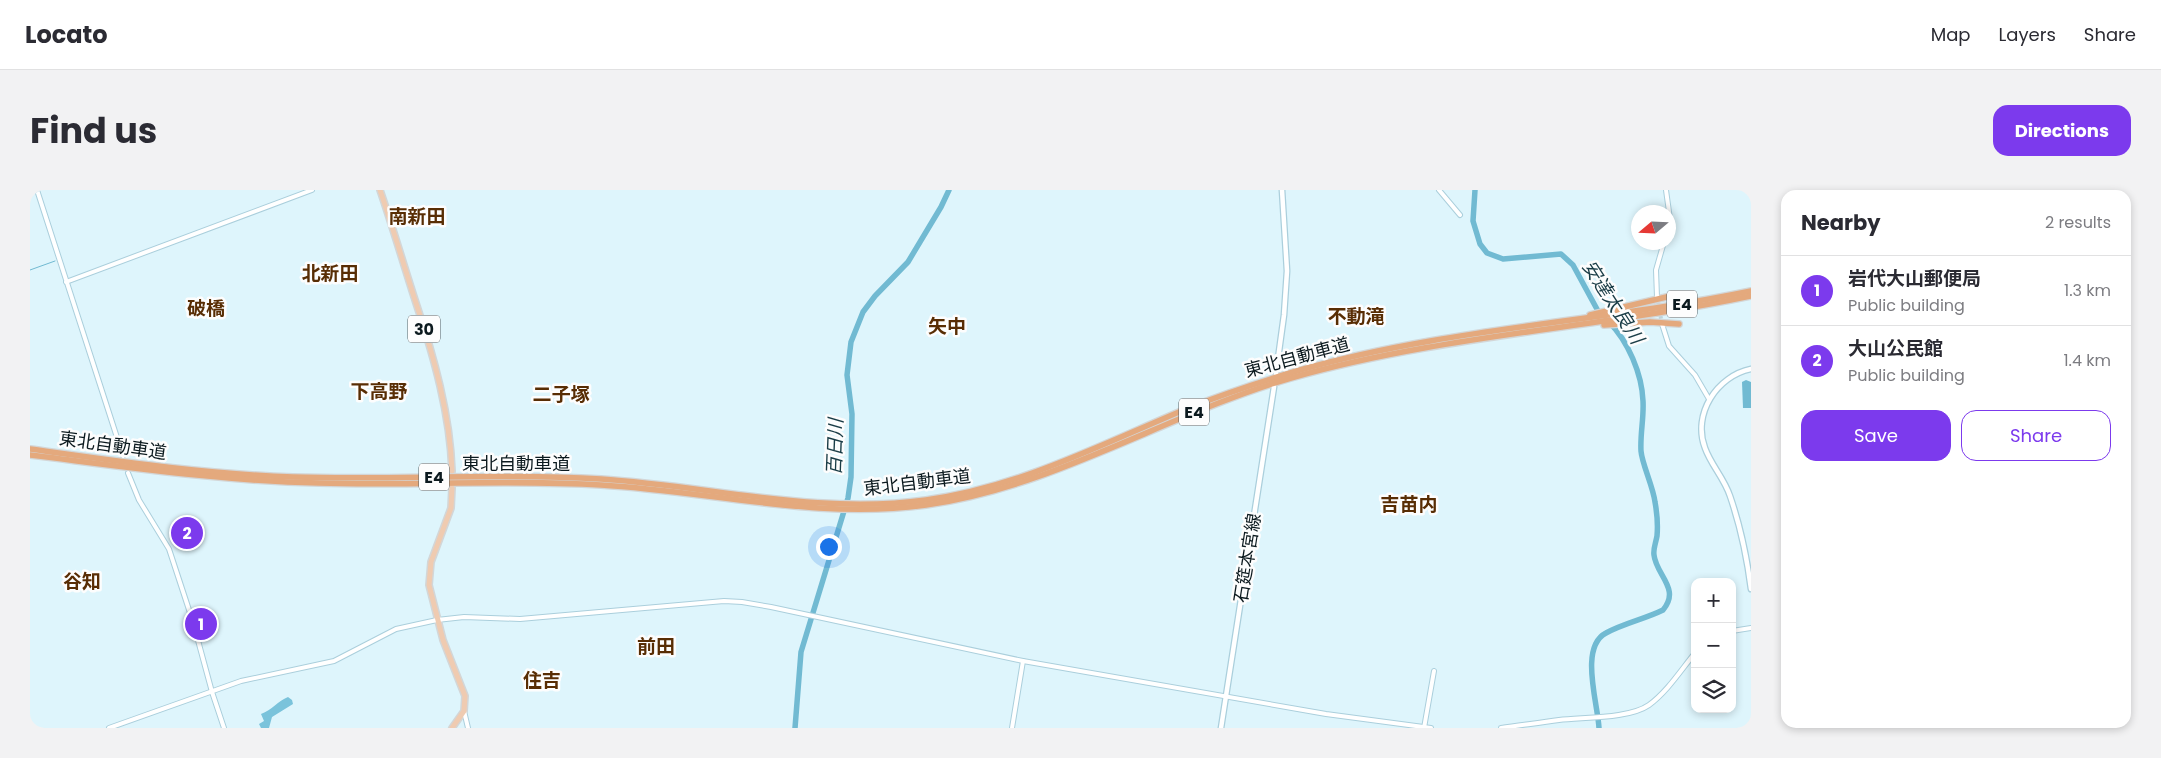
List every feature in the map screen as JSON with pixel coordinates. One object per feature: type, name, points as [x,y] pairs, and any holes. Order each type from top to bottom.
[{"type":"highway","name":"東北自動車道","points":[[30,454],[169,473],[238,479],[323,483],[534,482],[600,484],[657,489],[789,506],[925,505],[998,491],[1069,466],[1220,402],[1286,380],[1393,354],[1592,321],[1751,291]]},
{"type":"highway","points":[[1547,327],[1614,317],[1675,295]]},
{"type":"highway","name":"東北自動車道","points":[[1614,317],[1751,296]]},
{"type":"highway","points":[[1614,317],[1679,324]]},
{"type":"highway","name":"東北自動車道","points":[[30,449],[169,468],[238,474],[350,478],[576,478],[657,484],[837,507]]},
{"type":"main road","name":"30","points":[[380,190],[420,314],[437,375],[449,428],[452,472]]},
{"type":"main road","points":[[1276,373],[1284,315],[1286,279],[1282,190]]},
{"type":"main road","points":[[1751,369],[1730,378],[1709,399],[1702,426],[1704,445],[1730,495],[1749,571],[1751,589]]},
{"type":"main road","name":"石筵本宮線","points":[[1221,728],[1274,387]]},
{"type":"main road","points":[[452,488],[451,508],[433,552],[429,586],[437,620],[465,696],[464,711],[452,728]]},
{"type":"street","points":[[37,190],[122,456]]},
{"type":"street","points":[[66,282],[312,190]]},
{"type":"street","points":[[1439,190],[1460,215]]},
{"type":"street","points":[[1666,190],[1668,205]]},
{"type":"street","points":[[1657,297],[1656,270],[1662,250]]},
{"type":"street","points":[[1662,324],[1669,346],[1695,375],[1709,399]]},
{"type":"street","points":[[128,472],[139,500],[168,549],[194,622],[212,692],[224,728]]},
{"type":"street","points":[[109,728],[251,678],[334,661],[396,629],[437,620],[464,617],[528,619],[724,601],[742,602],[807,615],[1023,661],[1326,714],[1431,728]]},
{"type":"street","points":[[1736,630],[1751,628]]},
{"type":"street","points":[[1501,728],[1632,712],[1647,706],[1657,698],[1691,658]]},
{"type":"street","points":[[1012,728],[1023,661]]},
{"type":"street","points":[[1424,727],[1434,671]]},
{"type":"street","points":[[464,711],[468,728]]},
{"type":"shaded area","points":[[1746,380],[1751,382],[1751,408],[1743,408],[1742,382]]},
{"type":"shaded area","points":[[288,697],[292,700],[293,704],[272,717],[269,728],[261,728],[259,724],[264,721],[261,714]]},
{"type":"waterway","name":"百日川","points":[[795,728],[801,652],[848,498],[851,477],[852,414],[847,375],[851,342],[863,312],[875,296],[908,262],[949,190]]},
{"type":"waterway","name":"安達太良川","points":[[1475,190],[1473,221],[1480,244],[1487,253],[1503,259],[1561,254],[1573,265],[1602,316]]},
{"type":"waterway","points":[[30,270],[55,261]]},
{"type":"waterway","name":"安達太良川","points":[[1599,728],[1592,677],[1593,650],[1598,640],[1606,633],[1663,610],[1668,602],[1669,595],[1669,589],[1654,555],[1657,519],[1654,496],[1641,451],[1643,407],[1640,380],[1628,348],[1609,322]]},
{"type":"tunnel","points":[[1657,297],[1662,324]]},
{"type":"place","name":"大山公民館","points":[[187,533]]},
{"type":"place","name":"岩代大山郵便局","points":[[201,624]]},
{"type":"district","name":"南新田","points":[[417,216]]},
{"type":"district","name":"北新田","points":[[330,273]]},
{"type":"district","name":"破橋","points":[[206,308]]},
{"type":"district","name":"不動滝","points":[[1356,316]]},
{"type":"district","name":"矢中","points":[[947,326]]},
{"type":"district","name":"下高野","points":[[379,391]]},
{"type":"district","name":"二子塚","points":[[561,394]]},
{"type":"district","name":"吉苗内","points":[[1409,504]]},
{"type":"district","name":"谷知","points":[[82,581]]},
{"type":"district","name":"前田","points":[[656,646]]},
{"type":"district","name":"住吉","points":[[542,680]]}]
